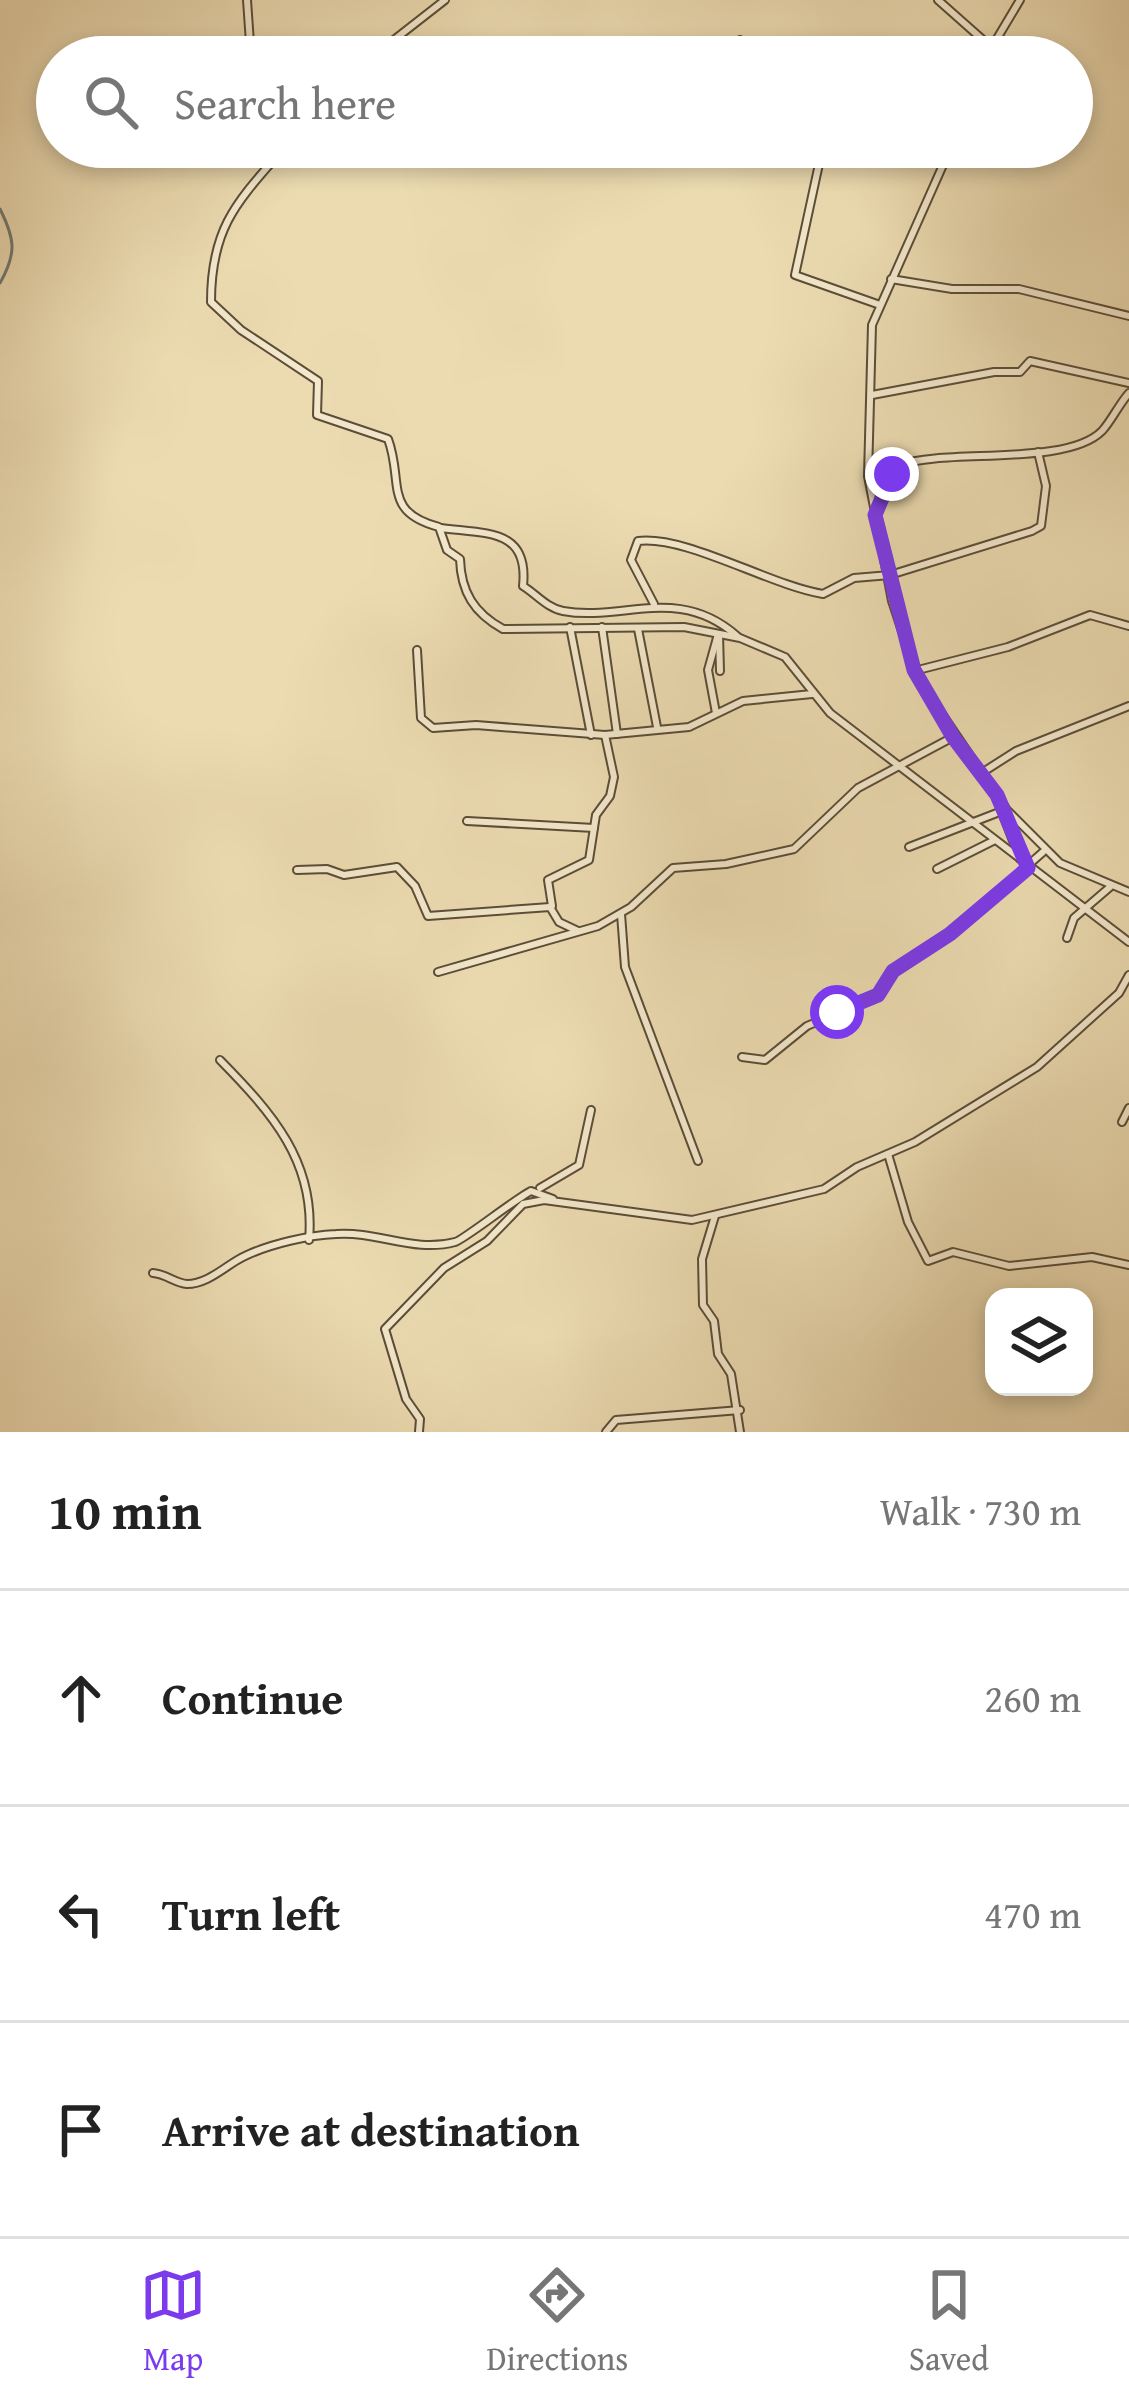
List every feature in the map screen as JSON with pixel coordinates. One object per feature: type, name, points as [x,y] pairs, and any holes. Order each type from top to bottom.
[{"type":"street","points":[[247,0],[250,36]]},
{"type":"street","points":[[399,36],[445,0]]},
{"type":"street","points":[[938,0],[979,36]]},
{"type":"street","points":[[998,36],[1020,0]]},
{"type":"street","points":[[265,168],[246,187],[228,217],[211,302],[246,334],[314,376],[320,385],[317,415],[388,439],[403,507],[416,522],[494,536],[518,548],[527,559],[523,586],[557,610],[654,604],[718,623],[790,660],[812,694],[992,841],[1129,942]]},
{"type":"street","points":[[818,168],[795,275],[880,305]]},
{"type":"street","points":[[941,168],[872,328],[868,467],[875,515],[914,670],[953,737],[1043,852],[1129,892]]},
{"type":"street","points":[[890,279],[959,289],[1019,289],[1129,316]]},
{"type":"street","points":[[872,395],[994,372],[1020,372],[1030,361],[1129,383]]},
{"type":"street","points":[[875,515],[885,484],[906,463],[1038,452],[1097,435],[1129,393]]},
{"type":"street","points":[[654,604],[631,560],[638,541],[674,544],[751,576],[816,594],[828,593],[854,578],[890,575],[1041,526],[1046,486],[1038,452]]},
{"type":"street","points":[[440,527],[448,550],[460,559],[466,596],[503,628],[684,627],[740,638]]},
{"type":"street","points":[[914,670],[1007,647],[1090,615],[1129,626]]},
{"type":"street","points":[[570,627],[591,735]]},
{"type":"street","points":[[602,627],[616,734]]},
{"type":"street","points":[[638,629],[657,727]]},
{"type":"street","points":[[718,634],[719,671]]},
{"type":"street","points":[[716,713],[708,670],[718,634]]},
{"type":"street","points":[[417,650],[420,713],[428,727],[476,725],[605,736],[696,725],[743,700],[812,694]]},
{"type":"street","points":[[980,774],[1016,751],[1129,706]]},
{"type":"street","points":[[581,932],[559,922],[552,908],[549,878],[589,860],[594,828],[614,777],[605,736]]},
{"type":"street","points":[[438,972],[581,932],[621,914],[674,868],[794,849],[841,801],[953,737]]},
{"type":"street","points":[[997,795],[1025,865]]},
{"type":"street","points":[[909,847],[1002,811]]},
{"type":"street","points":[[467,821],[594,828]]},
{"type":"street","points":[[937,868],[992,841]]},
{"type":"street","points":[[742,1057],[765,1060],[817,1021],[878,995],[893,971],[950,934],[1043,852]]},
{"type":"street","points":[[297,870],[326,869],[344,875],[397,867],[415,886],[425,915],[433,917],[552,908]]},
{"type":"street","points":[[1067,938],[1083,910],[1110,887]]},
{"type":"street","points":[[621,914],[625,967],[698,1161]]},
{"type":"street","points":[[1119,993],[1129,976]]},
{"type":"street","points":[[418,1431],[420,1419],[406,1400],[385,1337],[386,1325],[523,1204],[555,1201],[660,1218],[715,1216],[824,1190],[1037,1066],[1129,988]]},
{"type":"street","points":[[220,1060],[258,1099],[292,1146],[309,1187],[309,1240]]},
{"type":"street","points":[[1122,1122],[1129,1108]]},
{"type":"street","points":[[153,1273],[184,1284],[202,1281],[252,1252],[357,1233],[411,1246],[450,1244],[579,1165],[591,1111]]},
{"type":"street","points":[[888,1154],[908,1222],[928,1261],[952,1252],[1009,1266],[1092,1257],[1129,1265]]},
{"type":"street","points":[[536,1190],[555,1201]]},
{"type":"street","points":[[715,1216],[702,1259],[703,1305],[714,1322],[718,1354],[731,1374],[740,1432]]},
{"type":"street","points":[[606,1432],[616,1420],[740,1410]]},
{"type":"waterway","points":[[0,209],[12,246],[0,283]]},
{"type":"route","points":[[837,1012],[883,992],[893,971],[919,958],[1028,868],[997,795],[953,737],[914,670],[905,628],[893,604],[875,515],[892,474]]}]
